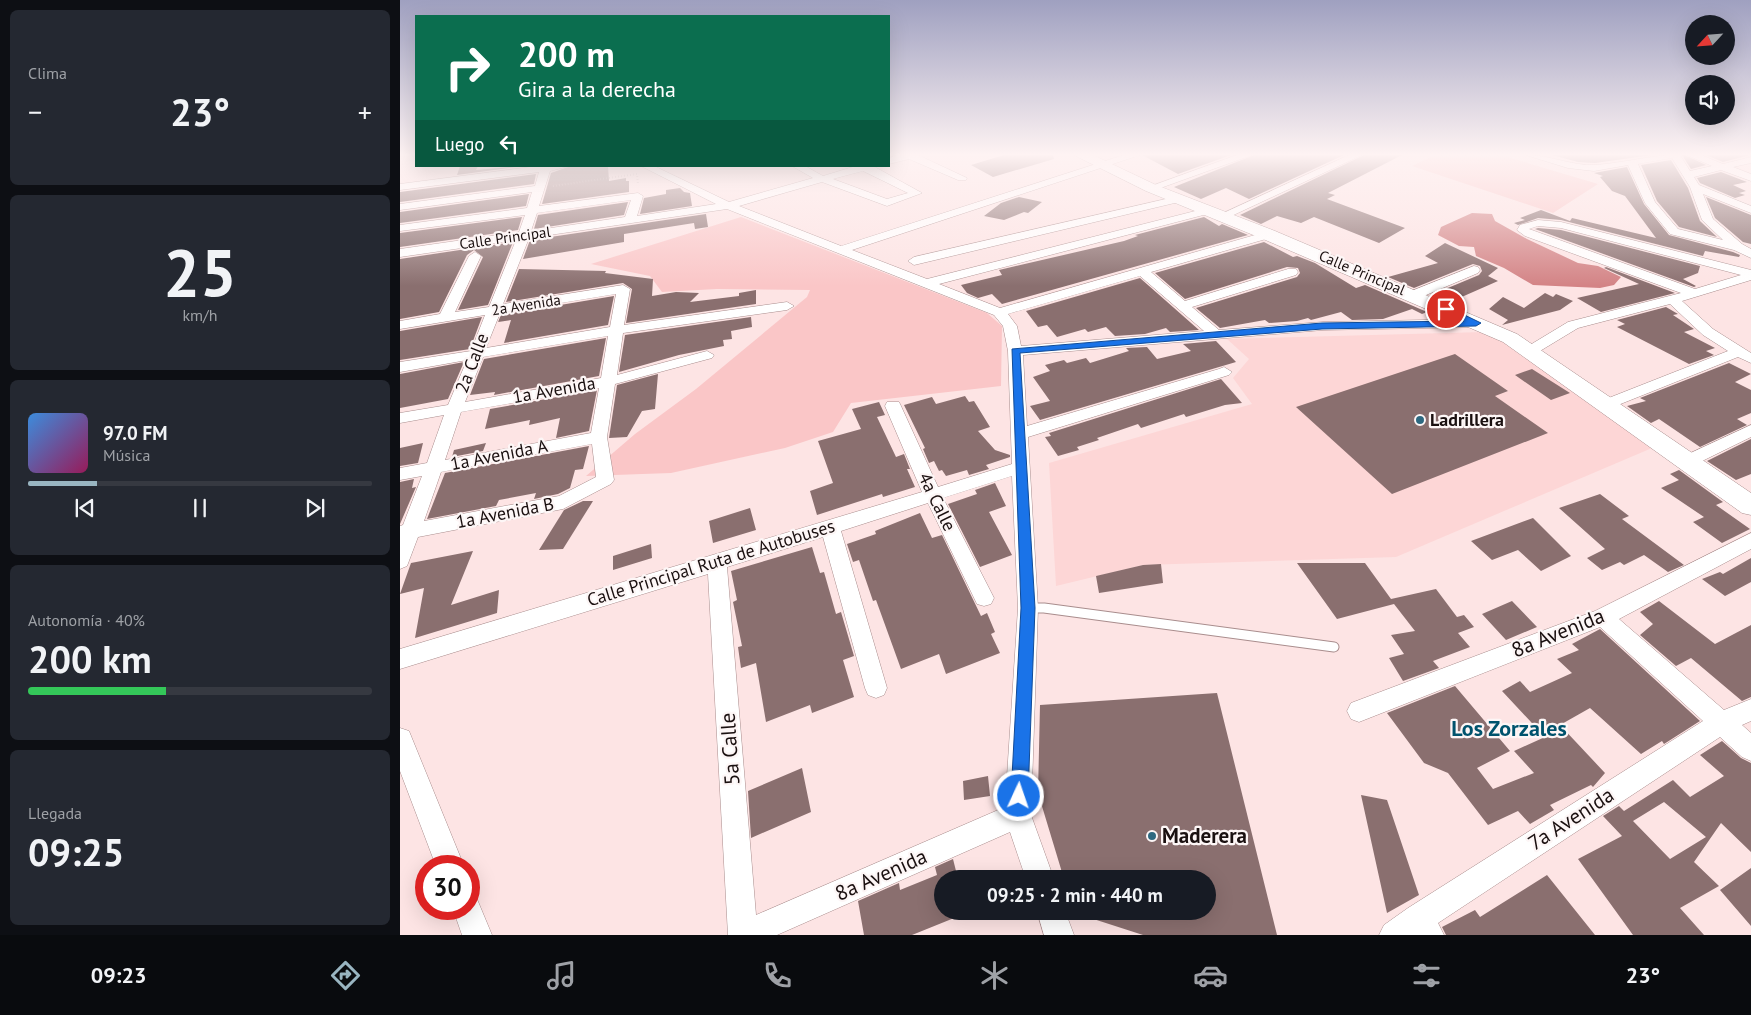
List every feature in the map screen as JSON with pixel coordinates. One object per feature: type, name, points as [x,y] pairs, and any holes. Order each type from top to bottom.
[{"type":"street","points":[[400,251],[430,199]]},
{"type":"street","points":[[400,207],[464,199]]},
{"type":"street","name":"2a Calle","points":[[400,561],[405,532],[434,468],[492,310],[524,235],[537,199]]},
{"type":"street","points":[[400,228],[618,199]]},
{"type":"street","points":[[630,220],[637,199]]},
{"type":"street","points":[[713,199],[924,284],[999,312],[1010,326],[1015,351],[1028,608],[1018,815],[1037,870]]},
{"type":"street","name":"Calle Principal","points":[[400,251],[728,206],[754,199]]},
{"type":"street","points":[[875,199],[887,203],[900,199]]},
{"type":"street","points":[[840,250],[998,199]]},
{"type":"street","points":[[914,261],[954,254],[1179,199]]},
{"type":"street","name":"Calle Principal","points":[[1179,199],[1269,234],[1510,338],[1751,506]]},
{"type":"street","points":[[924,284],[1214,214],[1251,199]]},
{"type":"street","points":[[1648,199],[1674,232],[1738,247]]},
{"type":"street","points":[[1700,199],[1708,220],[1738,247],[1751,254]]},
{"type":"street","points":[[1723,199],[1751,210]]},
{"type":"street","points":[[1694,293],[1522,230],[1524,227],[1538,223],[1561,225],[1751,275]]},
{"type":"street","points":[[999,312],[1269,234]]},
{"type":"street","points":[[446,318],[460,284],[475,256]]},
{"type":"street","points":[[1414,295],[1474,270]]},
{"type":"street","points":[[1142,271],[1215,334]]},
{"type":"street","points":[[1183,306],[1292,272]]},
{"type":"street","points":[[1530,351],[1573,324],[1672,300],[1751,275]]},
{"type":"street","name":"2a Avenida","points":[[400,325],[623,289],[617,330]]},
{"type":"street","points":[[1672,300],[1708,332],[1744,356]]},
{"type":"street","points":[[400,367],[617,330],[787,306]]},
{"type":"street","points":[[1015,351],[1322,326],[1476,323]]},
{"type":"street","points":[[599,437],[617,330]]},
{"type":"street","name":"1a Avenida","points":[[400,418],[609,381],[666,369],[707,355]]},
{"type":"street","points":[[1607,404],[1744,356]]},
{"type":"street","points":[[1020,434],[1224,372]]},
{"type":"street","name":"4a Calle","points":[[893,406],[932,494],[984,598]]},
{"type":"street","points":[[1688,461],[1751,430]]},
{"type":"street","name":"1a Avenida A","points":[[400,474],[599,437]]},
{"type":"street","name":"1a Avenida B","points":[[405,532],[563,502],[605,480],[599,437]]},
{"type":"street","name":"Calle Principal Ruta de Autobuses","points":[[400,659],[717,564],[830,526],[1022,467]]},
{"type":"street","points":[[830,526],[876,688]]},
{"type":"street","name":"8a Avenida","points":[[1359,711],[1603,617],[1751,540]]},
{"type":"street","name":"5a Calle","points":[[717,564],[743,935]]},
{"type":"street","points":[[1603,617],[1751,749]]},
{"type":"street","name":"7a Avenida","points":[[1394,935],[1423,926],[1722,722],[1751,710]]},
{"type":"street","points":[[400,739],[446,855]]},
{"type":"street","name":"8a Avenida","points":[[743,935],[1018,815]]},
{"type":"street","points":[[471,920],[477,935]]},
{"type":"street","points":[[1054,920],[1059,935]]},
{"type":"lane","points":[[1028,608],[1044,608],[1334,647]]},
{"type":"shaded area","points":[[1510,199],[1575,199],[1553,213]]},
{"type":"shaded area","points":[[1472,213],[1492,214],[1495,221],[1527,239],[1578,263],[1598,266],[1621,277],[1614,285],[1600,288],[1533,285],[1504,268],[1476,256],[1474,247],[1459,246],[1438,235],[1441,227]]},
{"type":"shaded area","points":[[741,217],[987,313],[1002,326],[1001,386],[851,403],[833,432],[785,448],[671,473],[586,476],[635,434],[696,389],[807,297],[810,290],[717,289],[662,292],[650,276],[591,264]]},
{"type":"shaded area","points":[[1484,332],[1506,341],[1652,448],[1396,557],[1143,565],[1056,586],[1049,463],[1252,404],[1233,378],[1249,359],[1227,339]]},
{"type":"building","points":[[400,199],[425,199],[400,202]]},
{"type":"building","points":[[496,199],[528,199],[526,206],[400,223],[400,212]]},
{"type":"building","points":[[544,199],[581,199],[542,204]]},
{"type":"building","points":[[644,199],[691,199],[692,206],[640,214]]},
{"type":"building","points":[[1014,199],[1042,202],[1028,213],[1024,212],[1004,220],[984,216],[1001,203]]},
{"type":"building","points":[[1274,199],[1328,199],[1405,228],[1379,243],[1314,217],[1301,223],[1277,216],[1261,224],[1240,215]]},
{"type":"building","points":[[1627,199],[1642,199],[1669,235],[1740,255],[1739,257],[1705,251],[1703,256],[1561,220],[1538,218],[1518,225],[1514,223],[1525,220],[1520,218],[1541,210],[1570,221],[1572,218],[1656,238]]},
{"type":"building","points":[[1656,199],[1692,199],[1700,221],[1717,237],[1679,227]]},
{"type":"building","points":[[1707,199],[1751,215],[1751,244],[1743,242],[1715,218]]},
{"type":"building","points":[[628,202],[624,215],[534,229],[538,215]]},
{"type":"building","points":[[706,214],[708,227],[695,229],[694,223],[624,234],[624,242],[523,259],[530,240]]},
{"type":"building","points":[[522,217],[518,230],[400,247],[400,233]]},
{"type":"building","points":[[1204,217],[1219,226],[1222,224],[1248,235],[1002,304],[992,294],[978,298],[967,293],[961,285],[1002,275],[999,270],[1124,241],[1138,236],[1135,235]]},
{"type":"building","points":[[1535,229],[1561,230],[1700,266],[1698,273],[1683,279],[1696,286],[1694,287]]},
{"type":"building","points":[[513,242],[488,305],[458,310],[483,257],[474,250],[467,255],[439,312],[400,319],[400,259]]},
{"type":"building","points":[[1264,242],[1293,257],[1297,256],[1315,263],[1356,288],[1365,285],[1427,312],[1422,314],[1412,309],[1383,319],[1352,320],[1341,312],[1311,320],[1308,318],[1297,321],[1269,323],[1265,320],[1220,328],[1196,308],[1297,277],[1300,273],[1298,268],[1287,267],[1185,299],[1155,273]]},
{"type":"building","points":[[1445,243],[1498,268],[1488,276],[1498,281],[1448,303],[1431,295],[1479,275],[1482,271],[1480,266],[1473,264],[1414,288],[1388,277],[1438,263],[1425,256]]},
{"type":"building","points":[[1606,267],[1675,293],[1601,312],[1577,298],[1639,284],[1604,268]]},
{"type":"building","points":[[519,269],[606,271],[605,273],[653,279],[652,296],[676,292],[699,293],[690,302],[739,296],[739,293],[756,290],[756,304],[626,323],[632,289],[623,283],[506,302]]},
{"type":"building","points":[[1140,278],[1199,330],[1170,332],[1166,328],[1145,334],[1115,336],[1106,327],[1088,332],[1085,329],[1057,337],[1047,325],[1038,327],[1026,311]]},
{"type":"building","points":[[1545,293],[1553,297],[1556,294],[1573,301],[1560,310],[1502,325],[1508,320],[1489,309],[1503,297],[1524,308]]},
{"type":"building","points":[[614,296],[608,325],[504,343],[511,320],[498,322],[501,315]]},
{"type":"building","points":[[1666,307],[1678,314],[1673,315],[1694,329],[1684,332],[1715,348],[1706,351],[1714,355],[1689,364],[1617,327],[1625,324],[1617,320]]},
{"type":"building","points":[[482,317],[470,349],[400,360],[400,331]]},
{"type":"building","points":[[751,317],[752,327],[731,331],[732,339],[723,340],[724,346],[679,355],[619,372],[625,335]]},
{"type":"building","points":[[606,338],[599,376],[494,395],[495,392],[470,395],[484,359]]},
{"type":"building","points":[[1216,341],[1236,362],[1040,420],[1030,406],[1050,401],[1033,377],[1050,371],[1045,365],[1064,360],[1067,363],[1086,358],[1090,363],[1129,351],[1126,348],[1147,347],[1157,359],[1191,351],[1183,344]]},
{"type":"building","name":"Ladrillera","points":[[1455,354],[1508,391],[1495,396],[1548,433],[1392,494],[1296,407]]},
{"type":"building","points":[[464,362],[448,399],[400,408],[400,374]]},
{"type":"building","points":[[1729,363],[1751,374],[1735,382],[1751,390],[1751,413],[1737,419],[1747,425],[1700,447],[1659,419],[1651,423],[1627,406],[1646,401],[1640,398]]},
{"type":"building","points":[[1532,369],[1570,393],[1551,400],[1515,375]]},
{"type":"building","points":[[658,374],[655,409],[642,411],[627,437],[609,438],[617,385]]},
{"type":"building","points":[[1221,379],[1242,403],[1225,405],[1186,417],[1184,414],[1141,428],[1138,424],[1097,438],[1099,440],[1077,447],[1079,450],[1058,456],[1045,437],[1051,436],[1049,433]]},
{"type":"building","points":[[597,390],[589,431],[556,438],[560,418],[529,425],[530,420],[485,429],[490,409]]},
{"type":"building","points":[[965,396],[969,402],[974,401],[990,427],[978,431],[995,450],[1010,455],[1010,457],[986,465],[989,469],[969,475],[967,470],[946,476],[942,470],[939,471],[934,461],[929,463],[923,449],[925,448],[904,405],[932,397],[936,404]]},
{"type":"building","points":[[879,402],[885,415],[877,417],[896,457],[904,454],[910,469],[907,469],[915,487],[883,497],[882,494],[817,515],[810,491],[833,483],[818,441],[861,429],[852,409]]},
{"type":"building","points":[[1751,439],[1751,474],[1736,480],[1707,461]]},
{"type":"building","points":[[423,443],[418,463],[400,466],[400,448]]},
{"type":"building","points":[[486,443],[483,451],[452,457],[454,450]]},
{"type":"building","points":[[589,446],[583,469],[575,470],[570,488],[558,494],[534,499],[536,493],[499,500],[496,506],[427,519],[445,473]]},
{"type":"building","points":[[1679,470],[1723,502],[1716,505],[1750,529],[1722,543],[1693,522],[1704,517],[1661,488],[1679,480],[1670,474]]},
{"type":"building","points":[[414,479],[412,488],[416,487],[400,524],[400,482]]},
{"type":"building","points":[[995,483],[1006,506],[989,512],[1012,555],[980,567],[948,504],[977,494],[975,490]]},
{"type":"building","points":[[1600,494],[1629,516],[1622,519],[1684,565],[1668,572],[1644,555],[1624,565],[1620,562],[1602,570],[1587,558],[1605,549],[1559,508]]},
{"type":"building","points":[[583,501],[593,501],[563,549],[539,550],[564,510]]},
{"type":"building","points":[[750,508],[756,530],[713,543],[709,521]]},
{"type":"building","points":[[920,513],[932,538],[942,535],[981,616],[987,613],[995,632],[991,634],[1000,653],[946,674],[939,654],[901,669],[876,600],[873,601],[859,560],[853,562],[847,544],[876,534],[875,531]]},
{"type":"building","points":[[1533,518],[1571,556],[1541,571],[1518,550],[1492,560],[1471,541]]},
{"type":"building","points":[[651,544],[652,558],[613,570],[613,556]]},
{"type":"building","points":[[812,547],[820,573],[824,572],[836,614],[841,612],[854,656],[843,660],[854,697],[812,713],[810,705],[766,722],[756,663],[741,668],[738,647],[742,646],[733,602],[737,600],[731,571]]},
{"type":"building","points":[[473,551],[451,605],[499,590],[497,613],[415,638],[424,588],[400,594],[411,563]]},
{"type":"building","points":[[1751,558],[1751,582],[1725,596],[1702,579],[1720,572],[1723,574]]},
{"type":"building","points":[[1297,563],[1365,563],[1391,599],[1436,589],[1457,617],[1464,615],[1474,627],[1458,633],[1470,647],[1433,661],[1439,668],[1403,681],[1389,658],[1404,654],[1391,635],[1415,631],[1394,604],[1337,619]]},
{"type":"building","points":[[1161,564],[1163,583],[1099,593],[1096,576],[1143,565]]},
{"type":"building","points":[[1512,601],[1537,627],[1506,640],[1482,614]]},
{"type":"building","points":[[1659,601],[1715,644],[1751,625],[1751,697],[1742,701],[1691,658],[1676,666],[1640,635],[1653,624],[1640,612]]},
{"type":"building","points":[[1600,629],[1700,721],[1664,744],[1662,741],[1641,754],[1590,708],[1560,725],[1605,773],[1593,787],[1591,785],[1550,805],[1554,810],[1530,824],[1518,811],[1488,825],[1448,773],[1424,763],[1387,713],[1455,686],[1510,751],[1477,768],[1493,789],[1534,773],[1514,751],[1545,737],[1502,691],[1520,681],[1530,692],[1572,673],[1557,659],[1579,650],[1572,644]]},
{"type":"building","name":"Maderera","points":[[1217,693],[1277,935],[1143,935],[1097,920],[1216,920],[1216,870],[1061,870],[1038,793],[1040,705]]},
{"type":"building","points":[[1722,741],[1741,758],[1751,763],[1751,852],[1721,823],[1694,862],[1719,886],[1680,908],[1704,935],[1633,935],[1578,859],[1622,836],[1603,816],[1619,806],[1624,811],[1673,780],[1690,797],[1724,776],[1700,755]],"holes":[[[1664,802],[1706,837],[1670,859],[1633,821]]]},
{"type":"building","points":[[802,768],[811,812],[751,838],[748,791]]},
{"type":"building","points":[[988,776],[990,796],[964,800],[963,781]]},
{"type":"building","points":[[1361,795],[1387,800],[1419,895],[1387,913]]},
{"type":"building","points":[[953,859],[956,870],[936,870],[935,867]]},
{"type":"building","points":[[1751,868],[1751,926],[1720,890]]},
{"type":"building","points":[[1547,875],[1595,935],[1446,935],[1442,927],[1475,910],[1480,917]]},
{"type":"building","points":[[934,876],[934,920],[949,920],[912,935],[864,935],[858,901],[899,883],[900,890]]},
{"type":"place","name":"Ladrillera","points":[[1420,420]]},
{"type":"place","name":"Maderera","points":[[1152,836]]},
{"type":"district","name":"Los Zorzales","points":[[1509,728]]},
{"type":"route","points":[[1019,796],[1028,608],[1015,351],[1322,326],[1476,323],[1446,309]]}]
